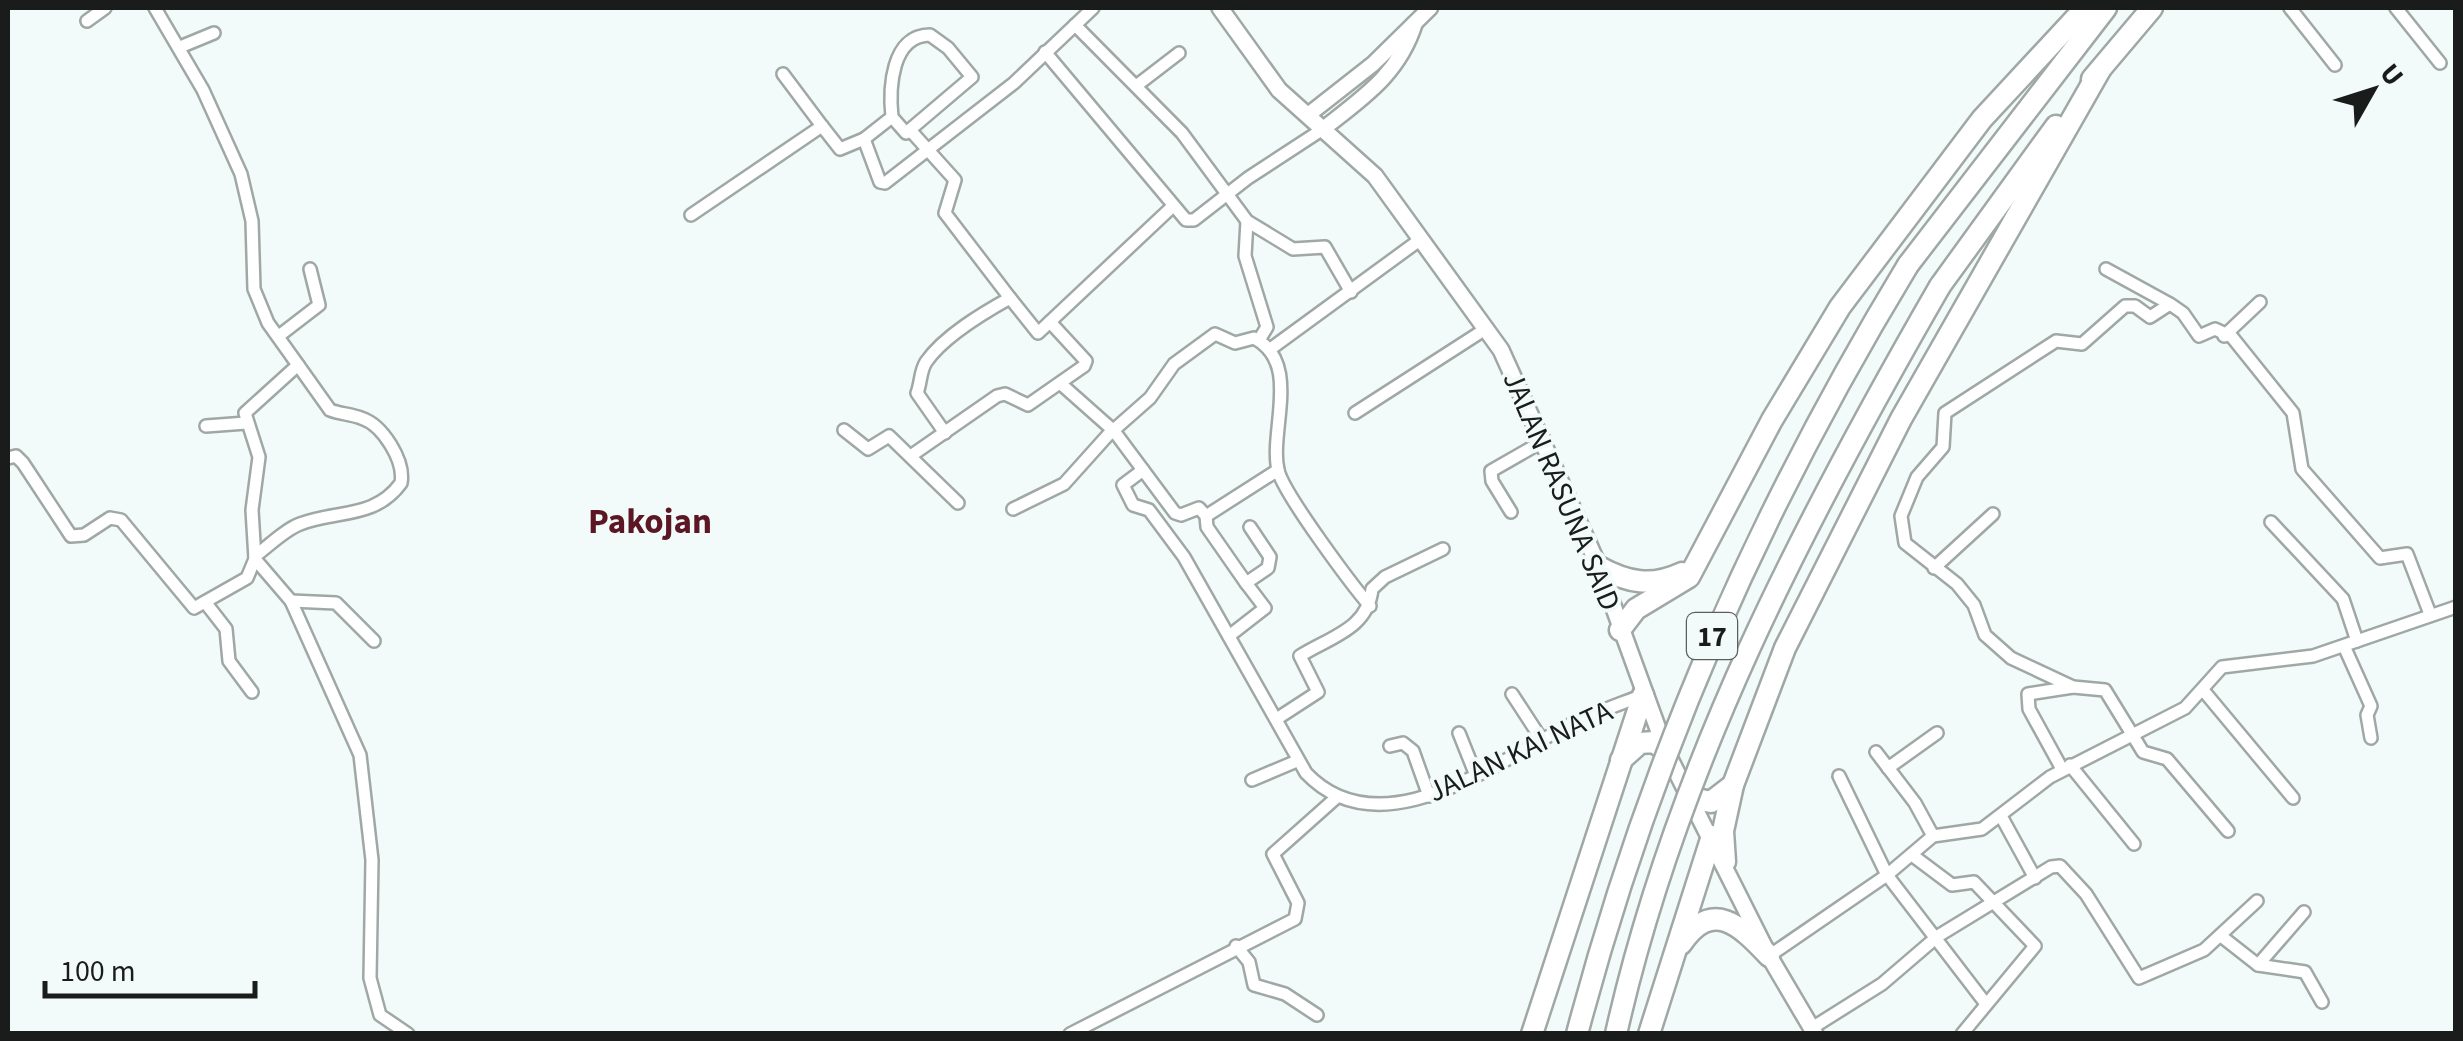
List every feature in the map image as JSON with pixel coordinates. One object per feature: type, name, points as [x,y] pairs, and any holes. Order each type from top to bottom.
[{"type":"highway","points":[[1620,630],[1636,609],[1680,586],[1700,559],[1772,420],[1840,306],[1982,119],[2085,8]]},
{"type":"highway","name":"17","points":[[1577,1034],[1660,766],[1718,622],[1841,375],[1908,265],[2106,8]]},
{"type":"highway","name":"17","points":[[1616,1034],[1659,884],[1751,641],[1814,509],[1940,286],[2001,197],[2152,8]]},
{"type":"highway","points":[[1724,862],[1723,831],[1733,784],[1784,648],[1901,419],[2100,70]]},
{"type":"highway","points":[[1599,567],[1630,581],[1649,583],[1684,572],[1700,559]]},
{"type":"highway","points":[[1532,1034],[1643,695]]},
{"type":"highway","points":[[1617,766],[1640,742],[1654,742],[1666,751]]},
{"type":"highway","points":[[1692,798],[1711,802],[1733,784]]},
{"type":"highway","points":[[1650,1034],[1712,836]]},
{"type":"highway","points":[[1672,956],[1692,928],[1711,920],[1742,927],[1770,956]]},
{"type":"main road","name":"JALAN RASUNA SAID","points":[[1220,8],[1279,90],[1375,176],[1487,328],[1545,440],[1599,567],[1666,751],[1770,956],[1814,1031]]},
{"type":"street","points":[[87,21],[106,8]]},
{"type":"street","points":[[155,8],[211,109],[246,192],[254,288],[268,323],[330,410],[366,418],[398,459],[401,483],[389,496],[356,513],[301,524],[255,558]]},
{"type":"street","points":[[864,139],[883,184],[1014,84],[1093,8]]},
{"type":"street","points":[[1308,115],[1355,80],[1430,8]]},
{"type":"street","points":[[2290,8],[2335,65]]},
{"type":"street","points":[[2396,8],[2440,62]]},
{"type":"street","points":[[1044,52],[1154,178],[1172,207],[1182,218],[1194,220],[1368,94],[1405,54],[1417,18]]},
{"type":"street","points":[[1074,24],[1182,132],[1247,221],[1292,249],[1322,245],[1351,292]]},
{"type":"street","points":[[180,47],[214,34]]},
{"type":"street","points":[[930,35],[948,48],[972,77],[904,134],[892,117],[894,68],[906,46],[930,35]]},
{"type":"street","points":[[1136,86],[1179,54]]},
{"type":"street","points":[[783,74],[840,149],[864,139],[892,117]]},
{"type":"street","points":[[1355,80],[1368,94]]},
{"type":"street","points":[[691,215],[822,126]]},
{"type":"street","points":[[910,130],[955,180],[945,213],[1035,333],[1172,207]]},
{"type":"street","points":[[1247,221],[1245,256],[1266,327],[1264,345],[1279,381],[1278,470],[1331,556],[1370,606]]},
{"type":"street","points":[[1013,509],[1064,484],[1150,398],[1174,364],[1209,335],[1235,343],[1264,345],[1351,292],[1422,239]]},
{"type":"street","points":[[280,335],[320,304],[310,269]]},
{"type":"street","points":[[2106,269],[2183,313],[2199,336],[2215,329],[2230,336],[2297,420],[2302,469],[2380,558],[2407,554],[2430,614]]},
{"type":"street","points":[[945,434],[917,393],[926,362],[968,325],[1010,298]]},
{"type":"street","points":[[2224,336],[2260,302]]},
{"type":"street","points":[[2073,687],[2000,650],[1979,627],[1968,596],[1905,543],[1901,516],[1917,476],[1944,447],[1945,414],[2056,342],[2082,344],[2125,306],[2135,306],[2150,316],[2168,303]]},
{"type":"street","points":[[912,455],[998,396],[1005,394],[1028,405],[1086,362],[1050,322]]},
{"type":"street","points":[[1355,413],[1487,328]]},
{"type":"street","points":[[8,458],[16,456],[24,463],[71,536],[78,538],[110,518],[118,518],[194,608],[247,578],[255,558],[252,510],[259,457],[246,423],[246,410],[298,365]]},
{"type":"street","points":[[1061,384],[1114,431],[1177,514],[1196,508],[1206,516]]},
{"type":"street","points":[[206,426],[246,423]]},
{"type":"street","points":[[844,430],[868,450],[889,436],[958,504]]},
{"type":"street","points":[[1510,512],[1492,481],[1491,471],[1545,440]]},
{"type":"street","points":[[1070,1034],[1295,919],[1298,903],[1273,854],[1337,797],[1314,782],[1297,760],[1278,718],[1164,529],[1149,510],[1132,505],[1127,498],[1123,485],[1143,470]]},
{"type":"street","points":[[1206,516],[1278,470]]},
{"type":"street","points":[[1934,568],[1994,514]]},
{"type":"street","points":[[1206,516],[1206,527],[1265,608],[1229,636]]},
{"type":"street","points":[[2271,522],[2344,600],[2357,641]]},
{"type":"street","points":[[1246,583],[1271,561],[1250,527]]},
{"type":"street","points":[[1278,718],[1318,692],[1300,656],[1345,634],[1370,606],[1372,589],[1385,578],[1443,549]]},
{"type":"street","points":[[255,558],[292,602],[360,755],[372,860],[370,978],[380,1014],[408,1034]]},
{"type":"street","points":[[206,602],[226,629],[228,661],[252,692]]},
{"type":"street","points":[[292,602],[336,603],[374,641]]},
{"type":"street","points":[[1770,956],[1886,875],[1933,836],[1982,828],[2066,767],[2185,708],[2222,667],[2313,656],[2456,607]]},
{"type":"street","points":[[2344,646],[2371,706],[2371,738]]},
{"type":"street","points":[[2134,844],[2066,767],[2029,709],[2028,694],[2073,687],[2105,690],[2130,735],[2147,755],[2167,759],[2228,832]]},
{"type":"street","points":[[2203,690],[2293,798]]},
{"type":"street","points":[[1512,694],[1542,740]]},
{"type":"street","name":"JALAN KAI NATA","points":[[1337,797],[1367,805],[1428,796],[1643,695]]},
{"type":"street","points":[[1459,733],[1475,773]]},
{"type":"street","points":[[1888,768],[1937,733]]},
{"type":"street","points":[[1390,746],[1403,742],[1411,747],[1428,796]]},
{"type":"street","points":[[1876,752],[1933,836]]},
{"type":"street","points":[[1252,780],[1297,760]]},
{"type":"street","points":[[1839,776],[1886,875],[1938,936],[1986,1004]]},
{"type":"street","points":[[2001,816],[2035,878]]},
{"type":"street","points":[[1912,855],[1948,884],[1974,882],[2035,946],[1962,1034]]},
{"type":"street","points":[[1814,1031],[1882,984],[1938,936],[2056,866],[2086,894],[2139,978],[2168,962],[2193,956],[2257,902]]},
{"type":"street","points":[[2258,965],[2304,912]]},
{"type":"street","points":[[2221,936],[2258,965],[2304,972],[2322,1002]]},
{"type":"street","points":[[1236,946],[1249,962],[1254,985],[1285,994],[1317,1015]]},
{"type":"district","name":"Pakojan","points":[[650,521]]}]
